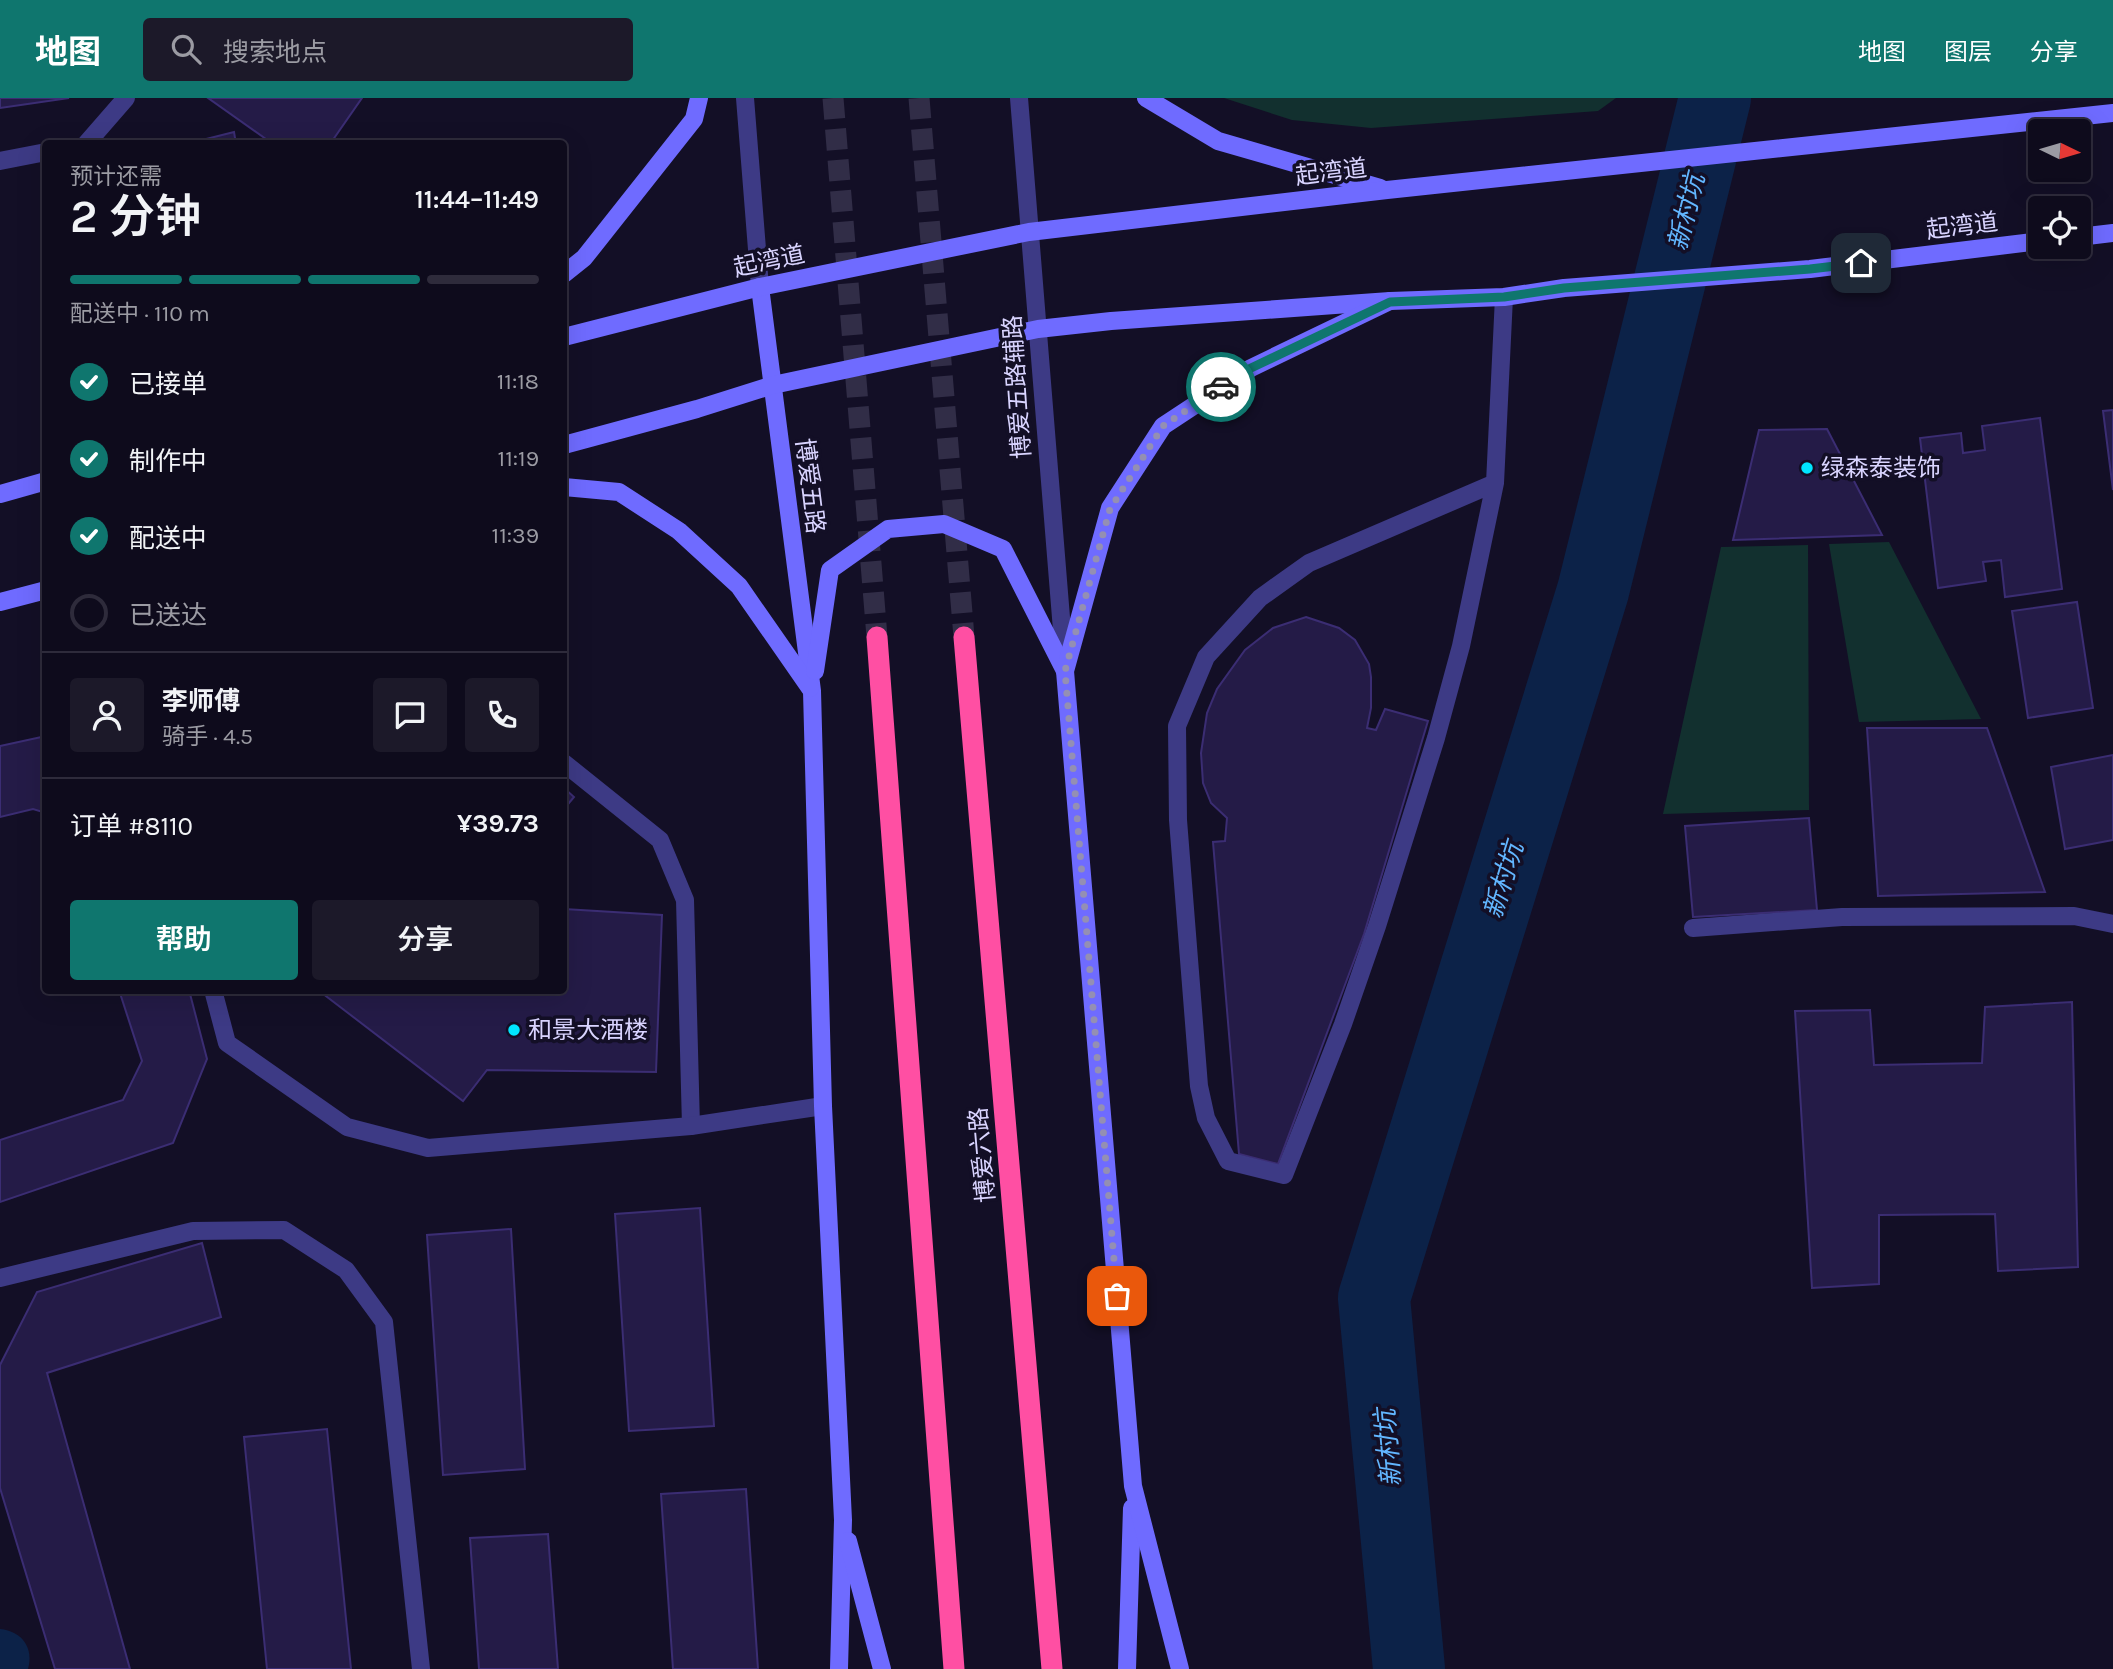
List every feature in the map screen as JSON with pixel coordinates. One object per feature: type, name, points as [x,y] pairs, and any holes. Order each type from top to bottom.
[{"type":"highway","points":[[877,637],[954,1669]]},
{"type":"highway","name":"博爱六路","points":[[964,637],[1052,1669]]},
{"type":"main road","points":[[567,272],[584,258],[694,119],[699,98]]},
{"type":"main road","points":[[1146,98],[1218,141],[1387,190]]},
{"type":"main road","name":"起湾道","points":[[567,336],[760,287],[1029,232],[1387,190],[2113,113]]},
{"type":"main road","points":[[2091,236],[2113,233]]},
{"type":"main road","name":"起湾道","points":[[567,444],[773,385],[1038,330],[1111,321],[1504,297],[1564,288],[1810,269],[2028,243]]},
{"type":"main road","name":"博爱五路","points":[[760,287],[812,691]]},
{"type":"main road","points":[[1127,1669],[1133,1486],[1065,671],[1110,509],[1163,426],[1251,368],[1390,302]]},
{"type":"main road","points":[[0,494],[42,482]]},
{"type":"main road","points":[[567,487],[619,492],[679,531],[739,586],[812,691]]},
{"type":"main road","points":[[839,1669],[843,1520],[823,1106],[812,691],[830,570],[888,529],[944,524],[1003,549],[1065,671]]},
{"type":"main road","points":[[0,602],[42,591]]},
{"type":"main road","points":[[1133,1486],[1180,1669]]},
{"type":"main road","points":[[843,1520],[882,1669]]},
{"type":"street","points":[[89,140],[125,98]]},
{"type":"street","points":[[744,98],[760,287]]},
{"type":"street","name":"博爱五路辅路","points":[[1019,98],[1065,671]]},
{"type":"street","points":[[0,161],[42,153]]},
{"type":"street","points":[[1495,483],[1309,563],[1260,598],[1206,657],[1177,726],[1178,820],[1199,1086],[1206,1118],[1228,1161],[1284,1175],[1343,1024],[1377,926],[1436,738],[1461,646],[1495,483],[1504,297]]},
{"type":"street","points":[[567,765],[660,840],[685,900],[691,1126]]},
{"type":"street","points":[[1693,928],[1842,917],[2074,916],[2113,924]]},
{"type":"street","points":[[214,994],[227,1042],[347,1127],[428,1148],[691,1126],[823,1106]]},
{"type":"street","points":[[0,1278],[193,1231],[284,1230],[346,1270],[384,1322],[421,1669]]},
{"type":"green space","points":[[1224,98],[1616,98],[1598,111],[1371,128],[1292,120]]},
{"type":"green space","points":[[1889,542],[1981,719],[1859,722],[1829,544]]},
{"type":"green space","points":[[1808,545],[1809,810],[1663,814],[1721,547]]},
{"type":"water","points":[[0,1629],[14,1633],[24,1642],[29,1654],[28,1669],[0,1669]]},
{"type":"building","points":[[0,98],[69,98],[0,108]]},
{"type":"building","points":[[208,98],[362,98],[333,140],[267,140]]},
{"type":"building","points":[[234,132],[235,140],[202,140]]},
{"type":"building","points":[[2113,410],[2113,490],[2103,411]]},
{"type":"building","points":[[2040,418],[2062,589],[2005,597],[2001,560],[1983,562],[1986,581],[1938,588],[1920,438],[1961,433],[1963,453],[1985,450],[1982,426]]},
{"type":"building","points":[[1827,429],[1882,535],[1733,540],[1759,430]]},
{"type":"building","points":[[2077,602],[2093,708],[2028,718],[2012,611]]},
{"type":"building","points":[[1306,617],[1339,628],[1355,640],[1369,664],[1371,708],[1367,728],[1376,730],[1385,709],[1428,721],[1364,934],[1278,1164],[1239,1154],[1213,842],[1225,841],[1227,818],[1211,803],[1203,783],[1201,753],[1207,713],[1217,689],[1245,650],[1273,628]]},
{"type":"building","points":[[1867,728],[1987,728],[2045,892],[1878,896]]},
{"type":"building","points":[[42,737],[42,812],[33,809],[0,817],[0,746]]},
{"type":"building","points":[[2113,755],[2113,840],[2065,849],[2051,767]]},
{"type":"building","points":[[567,791],[574,797],[567,805]]},
{"type":"building","points":[[1809,818],[1817,910],[1693,917],[1685,826]]},
{"type":"building","name":"和景大酒楼","points":[[567,909],[662,915],[656,1072],[487,1070],[463,1101],[323,994],[567,994]]},
{"type":"building","points":[[120,994],[190,994],[207,1059],[173,1143],[0,1202],[0,1140],[123,1100],[142,1061]]},
{"type":"building","points":[[2072,1002],[2078,1267],[1998,1271],[1995,1214],[1879,1215],[1879,1284],[1812,1288],[1795,1011],[1870,1010],[1874,1065],[1982,1063],[1985,1007]]},
{"type":"building","points":[[700,1208],[714,1426],[629,1431],[615,1214]]},
{"type":"building","points":[[511,1229],[525,1469],[443,1475],[427,1235]]},
{"type":"building","points":[[202,1243],[221,1317],[47,1373],[130,1669],[55,1669],[0,1488],[0,1365],[37,1292]]},
{"type":"building","points":[[327,1429],[351,1669],[267,1669],[244,1437]]},
{"type":"building","points":[[746,1489],[758,1669],[673,1669],[661,1494]]},
{"type":"building","points":[[548,1534],[558,1669],[479,1669],[470,1538]]},
{"type":"waterway","name":"新村坑","points":[[1409,1669],[1374,1298],[1593,591],[1715,98]]},
{"type":"tunnel","points":[[833,98],[877,637]]},
{"type":"tunnel","points":[[919,98],[964,637]]},
{"type":"way so far","points":[[1117,1296],[1065,671],[1110,509],[1163,426],[1221,387]]},
{"type":"place","name":"绿森泰装饰","points":[[1807,468]]},
{"type":"place","name":"和景大酒楼","points":[[514,1030]]},
{"type":"route","points":[[1221,387],[1251,368],[1390,302],[1504,297],[1564,288],[1861,263]]}]
